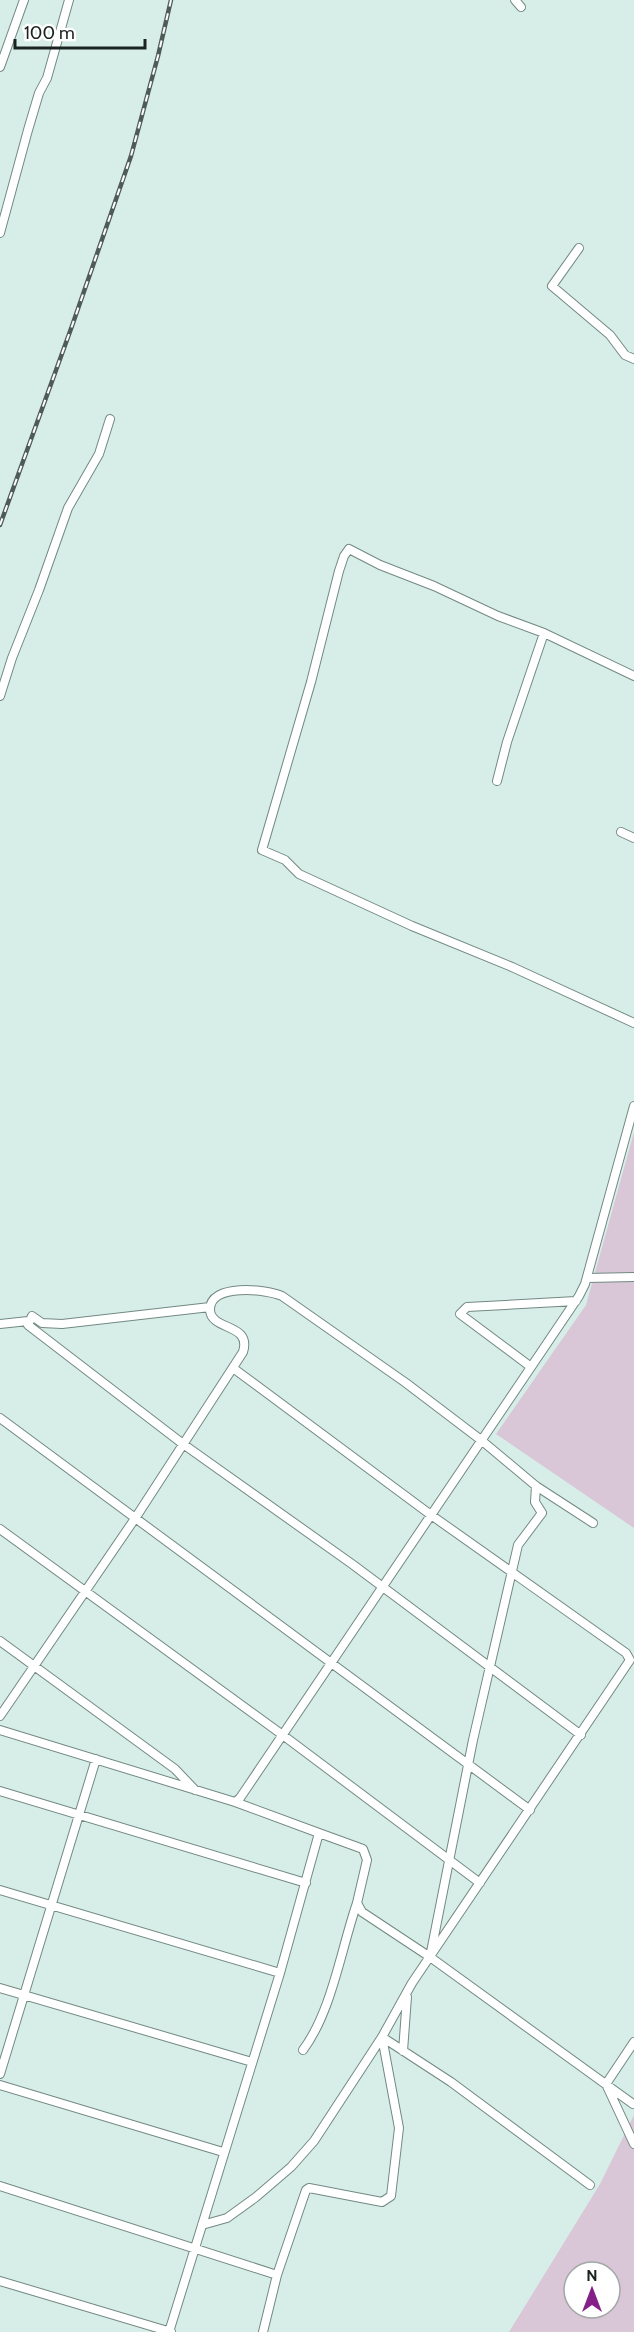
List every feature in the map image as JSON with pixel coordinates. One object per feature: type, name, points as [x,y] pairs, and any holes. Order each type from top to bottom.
[{"type":"street","points":[[0,67],[24,0]]},
{"type":"street","points":[[0,233],[28,130],[39,93],[47,78],[69,0]]},
{"type":"street","points":[[579,248],[552,286],[610,335],[634,366]]},
{"type":"street","points":[[625,355],[634,359]]},
{"type":"street","points":[[0,696],[68,508],[99,454],[110,419]]},
{"type":"street","points":[[634,676],[544,633],[498,616],[434,586],[380,565],[349,549],[339,571],[314,672],[262,850],[285,860],[298,874],[634,1023]]},
{"type":"street","points":[[497,781],[507,742],[544,633]]},
{"type":"street","points":[[621,832],[634,838]]},
{"type":"street","points":[[235,1802],[284,1736],[430,1515],[576,1301],[587,1278],[634,1106]]},
{"type":"street","points":[[587,1278],[634,1277]]},
{"type":"street","points":[[0,1716],[136,1516],[243,1352],[244,1340],[237,1330],[216,1321],[211,1315],[210,1307],[220,1293],[273,1292],[282,1296],[406,1383],[481,1440],[536,1486],[593,1523]]},
{"type":"street","points":[[531,1367],[460,1314],[467,1306],[576,1301]]},
{"type":"street","points":[[0,1324],[28,1321],[32,1316],[42,1323],[62,1324],[210,1307]]},
{"type":"street","points":[[28,1321],[31,1329],[183,1444],[581,1735]]},
{"type":"street","points":[[202,2224],[226,2218],[256,2197],[291,2167],[314,2141],[382,2037],[430,1957],[630,1660],[629,1656],[430,1515],[233,1368]]},
{"type":"street","points":[[0,1418],[136,1516],[530,1810]]},
{"type":"street","points":[[430,1957],[468,1764],[518,1545],[542,1513],[535,1502],[536,1486]]},
{"type":"street","points":[[0,1529],[284,1736],[480,1883]]},
{"type":"street","points":[[0,1641],[175,1769],[196,1791]]},
{"type":"street","points":[[0,1730],[235,1802],[363,1849],[367,1860],[357,1903],[319,2025],[303,2050]]},
{"type":"street","points":[[0,2074],[96,1759]]},
{"type":"street","points":[[0,1791],[306,1883]]},
{"type":"street","points":[[0,2281],[170,2332],[223,2152],[280,1972],[319,1833]]},
{"type":"street","points":[[0,1890],[280,1972]]},
{"type":"street","points":[[357,1903],[362,1912],[430,1957],[633,2104]]},
{"type":"street","points":[[0,1988],[252,2062]]},
{"type":"street","points":[[403,2051],[408,1993]]},
{"type":"street","points":[[382,2037],[451,2082],[590,2185]]},
{"type":"street","points":[[263,2332],[278,2275],[306,2190],[309,2188],[382,2202],[391,2196],[399,2128],[382,2037]]},
{"type":"street","points":[[606,2084],[634,2042]]},
{"type":"street","points":[[606,2084],[634,2144]]},
{"type":"street","points":[[0,2085],[223,2152]]},
{"type":"street","points":[[0,2186],[278,2275]]},
{"type":"shaded area","points":[[634,1132],[634,1528],[496,1434],[586,1305]]},
{"type":"shaded area","points":[[634,2115],[634,2332],[509,2332],[600,2184]]},
{"type":"railway","points":[[0,525],[131,156],[171,0]]}]
